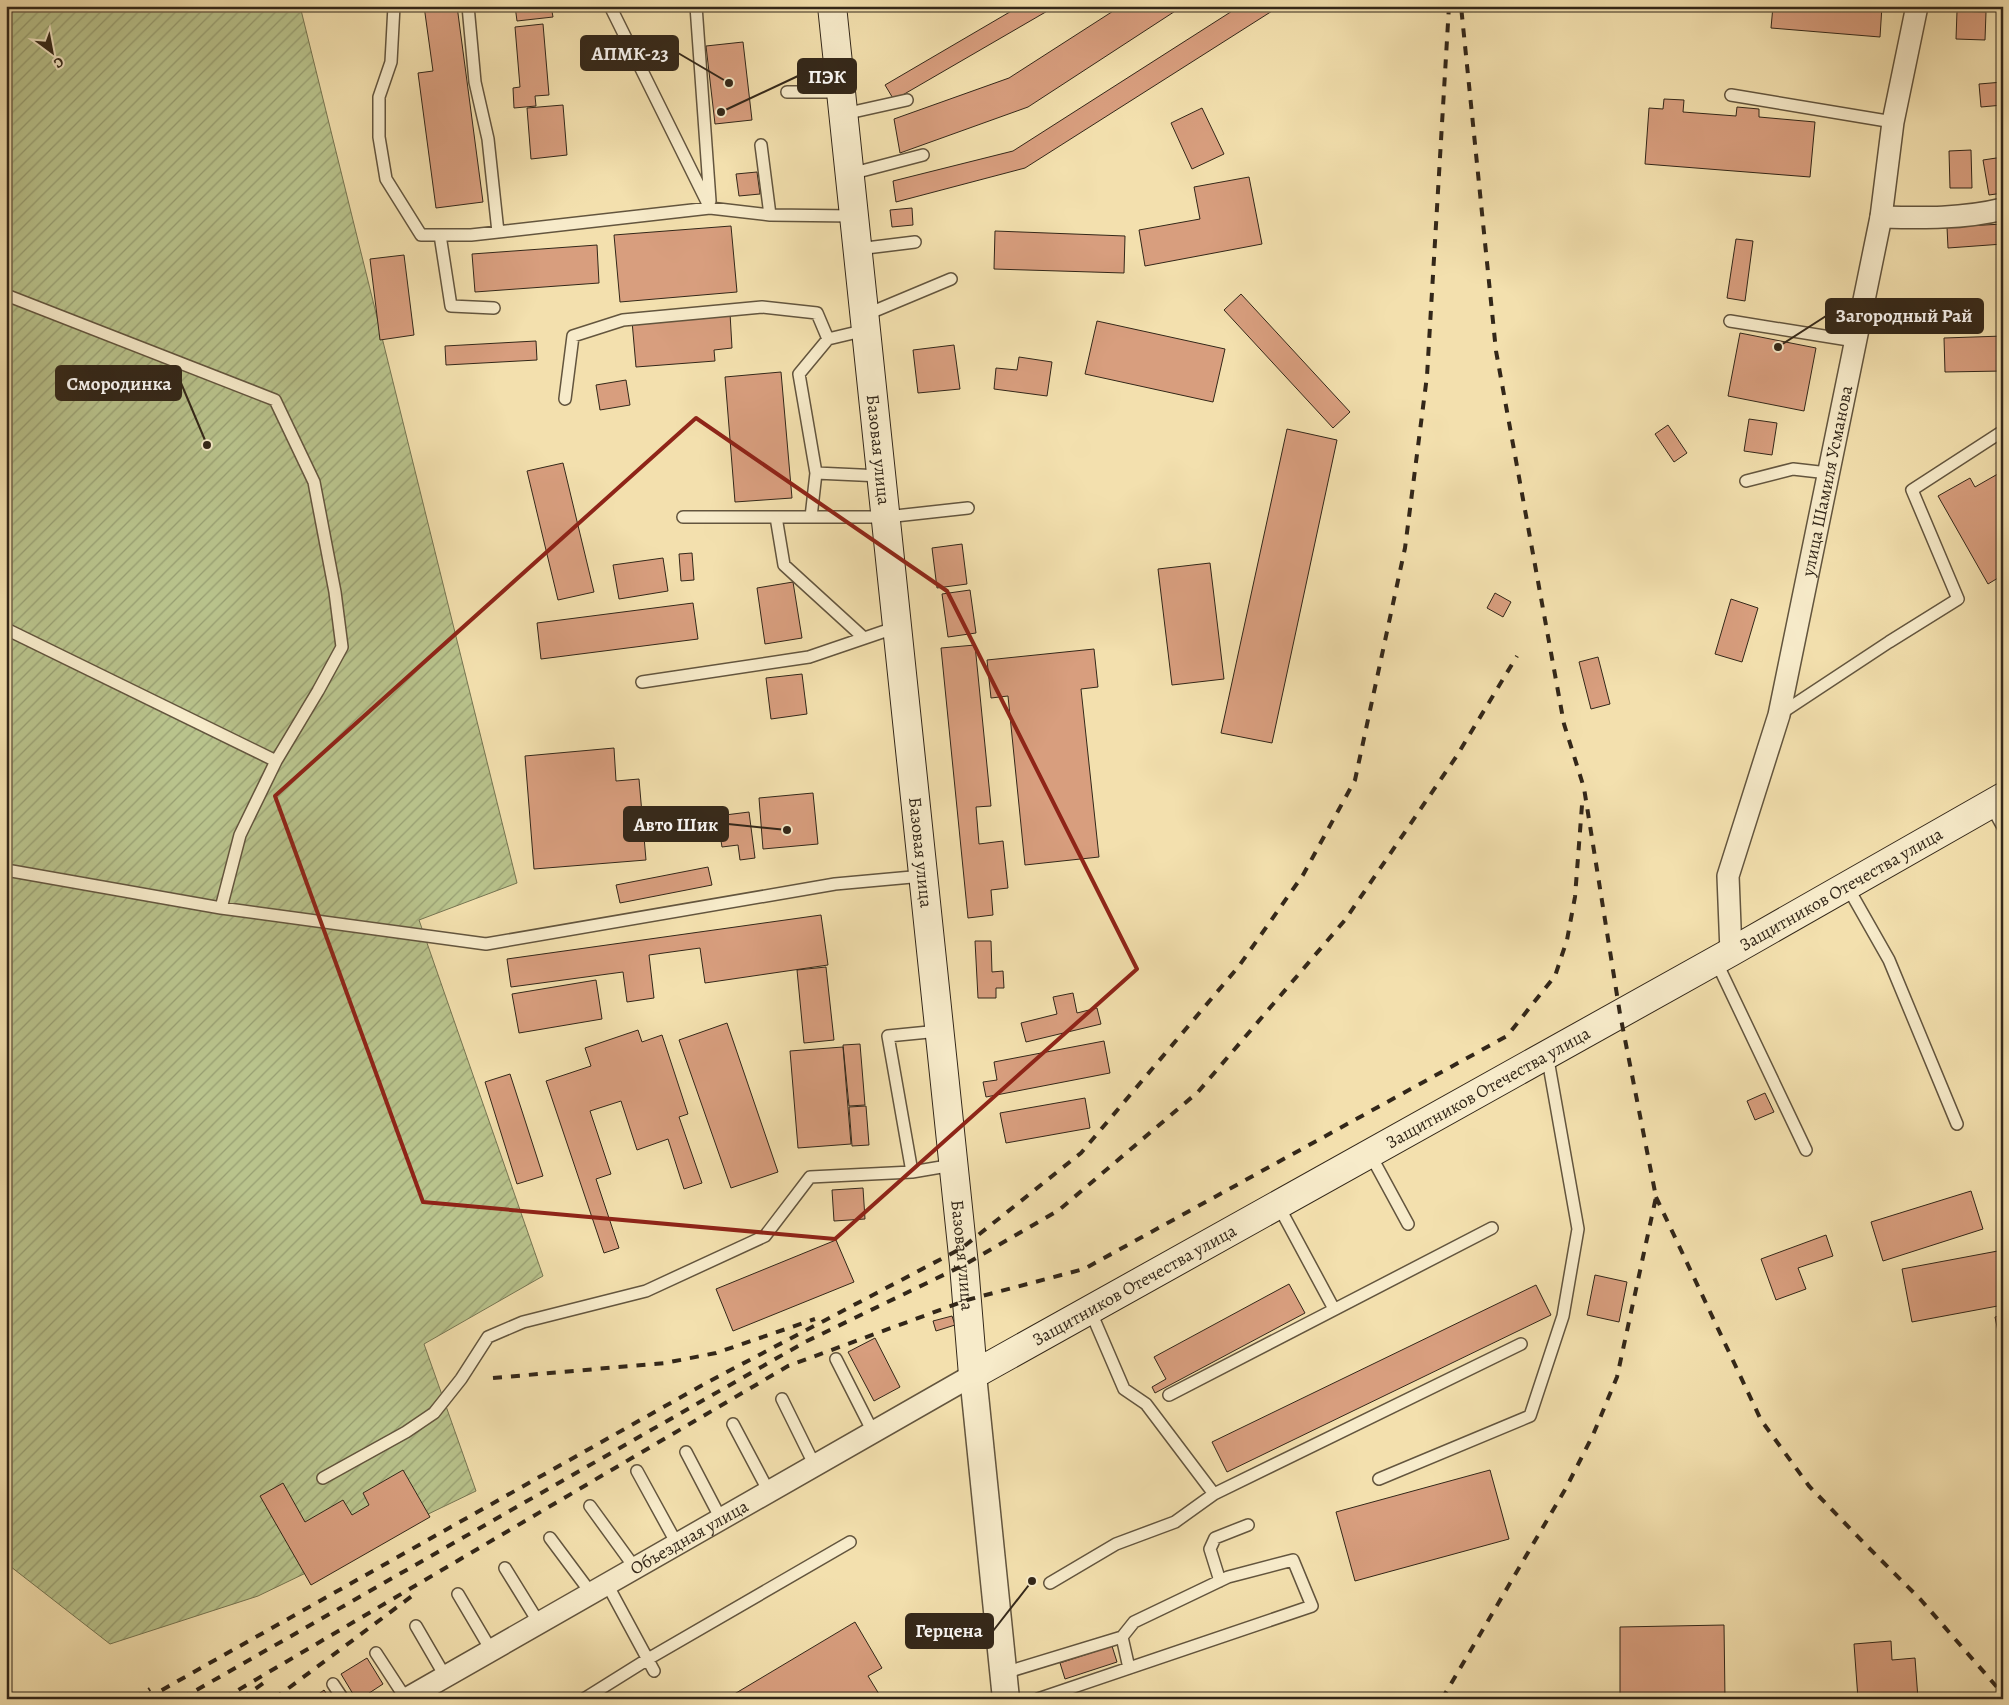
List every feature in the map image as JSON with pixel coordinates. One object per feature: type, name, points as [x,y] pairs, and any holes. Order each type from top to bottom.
[{"type":"main road","name":"Базовая улица","points":[[832,6],[967,1300],[973,1375]]},
{"type":"main road","name":"Защитников Отечества улица","points":[[973,1375],[1847,886],[1998,809]]},
{"type":"street","name":"улица Шамиля Усманова","points":[[1723,956],[1728,876],[1779,715],[1881,217],[1893,122],[1917,6]]},
{"type":"street","points":[[1881,217],[1937,218],[1984,214],[2003,209]]},
{"type":"street","name":"Объездная улица","points":[[406,1699],[973,1375]]},
{"type":"street","name":"Базовая улица","points":[[973,1375],[1006,1699]]},
{"type":"lane","points":[[394,6],[391,62],[379,97],[379,137],[386,180],[421,235],[498,232],[710,208],[770,215],[854,216]]},
{"type":"lane","points":[[468,6],[475,82],[488,139],[498,232]]},
{"type":"lane","points":[[610,6],[710,208]]},
{"type":"lane","points":[[696,6],[710,208]]},
{"type":"lane","points":[[787,92],[842,103],[907,100]]},
{"type":"lane","points":[[1731,95],[1893,122]]},
{"type":"lane","points":[[761,145],[770,215]]},
{"type":"lane","points":[[850,174],[923,155]]},
{"type":"lane","points":[[440,235],[451,306],[494,308]]},
{"type":"lane","points":[[858,249],[915,242]]},
{"type":"lane","points":[[811,517],[816,473],[799,374],[828,338],[865,323],[951,279]]},
{"type":"lane","points":[[6,295],[275,400],[314,482],[335,592],[342,646],[318,691],[276,760],[240,835],[221,908]]},
{"type":"lane","points":[[565,399],[574,336],[623,320],[762,307],[816,312],[828,338]]},
{"type":"lane","points":[[1730,321],[1855,342]]},
{"type":"lane","points":[[1779,715],[1958,598],[1912,490],[1990,437],[2003,431]]},
{"type":"lane","points":[[1746,481],[1793,469],[1828,473]]},
{"type":"lane","points":[[816,473],[882,476]]},
{"type":"lane","points":[[683,517],[886,518],[968,508]]},
{"type":"lane","points":[[776,517],[784,565],[864,638]]},
{"type":"lane","points":[[642,682],[808,657],[897,627]]},
{"type":"lane","points":[[6,629],[276,760]]},
{"type":"lane","points":[[6,870],[221,908],[486,944],[835,884],[923,876]]},
{"type":"lane","points":[[1847,886],[1889,960],[1957,1124]]},
{"type":"lane","points":[[1723,956],[1806,1150]]},
{"type":"lane","points":[[912,1172],[888,1036],[939,1031]]},
{"type":"lane","points":[[1380,1478],[1530,1416],[1563,1316],[1578,1228],[1547,1054]]},
{"type":"lane","points":[[1370,1154],[1408,1224]]},
{"type":"lane","points":[[323,1478],[406,1432],[434,1413],[461,1379],[488,1337],[523,1322],[646,1292],[765,1236],[810,1177],[912,1172],[953,1165]]},
{"type":"lane","points":[[1278,1205],[1334,1309]]},
{"type":"lane","points":[[1169,1395],[1492,1228]]},
{"type":"lane","points":[[1090,1310],[1124,1389],[1146,1404],[1214,1494]]},
{"type":"lane","points":[[1050,1583],[1116,1544],[1175,1522],[1214,1494],[1521,1344]]},
{"type":"lane","points":[[836,1359],[873,1432]]},
{"type":"lane","points":[[782,1399],[815,1466]]},
{"type":"lane","points":[[732,1424],[769,1492]]},
{"type":"lane","points":[[686,1452],[721,1519]]},
{"type":"lane","points":[[637,1471],[677,1544]]},
{"type":"lane","points":[[590,1506],[635,1568]]},
{"type":"lane","points":[[1220,1581],[1210,1549],[1215,1538],[1248,1525]]},
{"type":"lane","points":[[550,1538],[599,1588],[654,1670]]},
{"type":"lane","points":[[584,1699],[648,1659],[850,1542]]},
{"type":"lane","points":[[1004,1673],[1122,1637],[1134,1622],[1228,1577],[1293,1560],[1312,1606],[1038,1699]]},
{"type":"lane","points":[[505,1568],[539,1622]]},
{"type":"lane","points":[[458,1594],[491,1650]]},
{"type":"lane","points":[[416,1626],[445,1676]]},
{"type":"lane","points":[[1122,1637],[1129,1668]]},
{"type":"lane","points":[[376,1653],[406,1699]]},
{"type":"lane","points":[[333,1684],[343,1699]]},
{"type":"highlighted area","points":[[696,418],[947,591],[1137,969],[835,1239],[423,1202],[275,796]]},
{"type":"green space","points":[[6,6],[300,6],[517,883],[419,920],[543,1276],[424,1344],[476,1491],[258,1596],[110,1644],[6,1563]]},
{"type":"building","points":[[424,6],[457,6],[483,202],[436,208],[418,73],[433,71]]},
{"type":"building","points":[[515,6],[551,6],[553,17],[517,21]]},
{"type":"building","points":[[1020,6],[1056,6],[894,100],[885,85]]},
{"type":"building","points":[[1121,6],[1183,6],[1028,107],[900,153],[894,119],[1009,78]]},
{"type":"building","points":[[1240,6],[1280,6],[1025,168],[896,202],[893,181],[1013,151]]},
{"type":"building","points":[[1773,6],[1882,6],[1880,37],[1771,28]]},
{"type":"building","points":[[1957,11],[1986,12],[1985,40],[1956,39]]},
{"type":"building","points":[[543,24],[549,95],[535,96],[536,106],[514,108],[513,88],[520,87],[515,27]]},
{"type":"building","points":[[743,42],[752,120],[715,124],[706,46]]},
{"type":"building","points":[[2003,82],[2003,105],[1981,107],[1979,84]]},
{"type":"building","points":[[1664,99],[1684,100],[1683,112],[1736,116],[1737,107],[1759,109],[1759,117],[1815,122],[1810,177],[1645,164],[1649,108],[1663,109]]},
{"type":"building","points":[[563,105],[567,155],[531,159],[527,108]]},
{"type":"building","points":[[1202,108],[1224,154],[1192,169],[1171,123]]},
{"type":"building","points":[[1971,150],[1972,188],[1950,188],[1949,151]]},
{"type":"building","points":[[2003,157],[2003,193],[1989,195],[1983,160]]},
{"type":"building","points":[[757,172],[760,194],[739,196],[736,174]]},
{"type":"building","points":[[1249,177],[1262,244],[1145,266],[1139,230],[1200,219],[1194,187]]},
{"type":"building","points":[[912,208],[913,225],[892,227],[890,210]]},
{"type":"building","points":[[2003,224],[2003,244],[1948,248],[1947,227]]},
{"type":"building","points":[[731,226],[737,292],[620,302],[614,235]]},
{"type":"building","points":[[995,231],[1125,236],[1124,273],[994,269]]},
{"type":"building","points":[[1736,239],[1753,241],[1745,301],[1727,298]]},
{"type":"building","points":[[597,245],[599,283],[475,292],[472,254]]},
{"type":"building","points":[[404,255],[414,335],[380,340],[370,259]]},
{"type":"building","points":[[1241,294],[1350,412],[1333,428],[1224,310]]},
{"type":"building","points":[[730,313],[732,348],[714,350],[715,361],[636,367],[632,321]]},
{"type":"building","points":[[1097,321],[1225,349],[1213,402],[1085,374]]},
{"type":"building","points":[[1740,333],[1816,348],[1804,411],[1728,396]]},
{"type":"building","points":[[2003,336],[2003,371],[1945,372],[1944,338]]},
{"type":"building","points":[[536,341],[537,360],[446,365],[445,346]]},
{"type":"building","points":[[954,345],[960,389],[918,393],[913,350]]},
{"type":"building","points":[[1019,357],[1052,362],[1047,396],[994,389],[996,368],[1017,370]]},
{"type":"building","points":[[781,372],[792,498],[735,502],[725,377]]},
{"type":"building","points":[[626,380],[630,405],[600,410],[596,385]]},
{"type":"building","points":[[1749,419],[1777,423],[1772,455],[1744,451]]},
{"type":"building","points":[[1668,425],[1687,453],[1674,462],[1655,434]]},
{"type":"building","points":[[1287,429],[1337,440],[1272,743],[1221,733]]},
{"type":"building","points":[[563,463],[594,592],[558,600],[527,471]]},
{"type":"building","points":[[2003,471],[2003,575],[1988,584],[1938,496],[1970,478],[1975,487]]},
{"type":"building","points":[[962,544],[967,584],[937,588],[932,548]]},
{"type":"building","points":[[692,553],[694,580],[681,581],[679,554]]},
{"type":"building","points":[[663,558],[668,591],[619,599],[613,565]]},
{"type":"building","points":[[1210,563],[1224,679],[1172,685],[1158,569]]},
{"type":"building","points":[[793,582],[802,638],[765,644],[757,588]]},
{"type":"building","points":[[970,590],[976,633],[948,637],[942,594]]},
{"type":"building","points":[[1495,593],[1511,602],[1503,617],[1487,608]]},
{"type":"building","points":[[1731,599],[1758,608],[1742,662],[1715,654]]},
{"type":"building","points":[[693,603],[698,639],[541,659],[537,623]]},
{"type":"building","points":[[975,645],[991,806],[976,807],[979,844],[1003,841],[1008,888],[991,890],[993,915],[968,918],[941,648]]},
{"type":"building","points":[[1094,649],[1098,687],[1081,689],[1099,857],[1025,865],[1008,696],[991,698],[987,660]]},
{"type":"building","points":[[1598,657],[1610,704],[1591,709],[1579,662]]},
{"type":"building","points":[[802,674],[807,714],[771,719],[766,678]]},
{"type":"building","points":[[614,748],[616,781],[639,779],[646,860],[534,869],[525,756]]},
{"type":"building","points":[[813,793],[818,844],[763,849],[759,798]]},
{"type":"building","points":[[749,812],[755,858],[740,860],[738,845],[722,847],[717,816]]},
{"type":"building","points":[[708,867],[712,885],[620,903],[616,885]]},
{"type":"building","points":[[821,915],[828,965],[705,983],[700,948],[649,955],[654,998],[627,1002],[623,972],[511,987],[507,959]]},
{"type":"building","points":[[975,941],[991,941],[992,972],[1003,971],[1004,988],[996,988],[996,998],[978,998]]},
{"type":"building","points":[[826,967],[834,1040],[804,1043],[797,970]]},
{"type":"building","points":[[596,980],[602,1019],[519,1033],[512,994]]},
{"type":"building","points":[[1073,993],[1077,1013],[1097,1008],[1101,1024],[1026,1042],[1021,1023],[1057,1014],[1053,997]]},
{"type":"building","points":[[727,1023],[778,1172],[731,1188],[679,1040]]},
{"type":"building","points":[[638,1030],[642,1042],[662,1035],[688,1114],[679,1117],[702,1183],[684,1189],[668,1139],[637,1150],[621,1101],[590,1111],[611,1174],[596,1179],[619,1248],[604,1253],[546,1081],[591,1066],[585,1048]]},
{"type":"building","points":[[1104,1041],[1110,1073],[986,1097],[983,1082],[997,1080],[994,1062]]},
{"type":"building","points":[[860,1044],[865,1105],[849,1106],[843,1045]]},
{"type":"building","points":[[843,1047],[851,1144],[798,1148],[790,1051]]},
{"type":"building","points":[[510,1074],[543,1176],[517,1184],[485,1082]]},
{"type":"building","points":[[1765,1093],[1774,1112],[1755,1120],[1747,1101]]},
{"type":"building","points":[[1085,1098],[1090,1128],[1006,1143],[1000,1113]]},
{"type":"building","points":[[866,1106],[869,1145],[852,1146],[849,1107]]},
{"type":"building","points":[[863,1188],[865,1219],[834,1221],[832,1190]]},
{"type":"building","points":[[1971,1191],[1983,1229],[1883,1261],[1871,1222]]},
{"type":"building","points":[[1826,1235],[1833,1256],[1798,1268],[1806,1289],[1776,1300],[1761,1259]]},
{"type":"building","points":[[836,1240],[854,1282],[733,1331],[716,1289]]},
{"type":"building","points":[[2003,1250],[2003,1305],[1912,1322],[1902,1269]]},
{"type":"building","points":[[1595,1275],[1627,1282],[1619,1322],[1587,1315]]},
{"type":"building","points":[[1289,1284],[1305,1313],[1155,1393],[1152,1387],[1166,1379],[1154,1357]]},
{"type":"building","points":[[1536,1285],[1551,1315],[1227,1472],[1212,1442]]},
{"type":"building","points":[[2003,1315],[2003,1351],[2002,1351],[1995,1317]]},
{"type":"building","points":[[952,1316],[955,1325],[936,1331],[933,1321]]},
{"type":"building","points":[[875,1338],[900,1387],[874,1401],[848,1352]]},
{"type":"building","points":[[403,1470],[430,1517],[311,1585],[260,1496],[283,1483],[305,1522],[343,1500],[352,1515],[369,1505],[363,1493]]},
{"type":"building","points":[[1490,1470],[1509,1539],[1355,1581],[1336,1512]]},
{"type":"building","points":[[855,1622],[882,1668],[868,1676],[882,1699],[726,1699]]},
{"type":"building","points":[[1724,1625],[1725,1699],[1620,1699],[1620,1627]]},
{"type":"building","points":[[1891,1641],[1892,1660],[1915,1658],[1918,1699],[1858,1699],[1854,1644]]},
{"type":"building","points":[[1112,1646],[1117,1662],[1065,1679],[1060,1663]]},
{"type":"building","points":[[367,1658],[383,1684],[360,1699],[356,1699],[341,1674]]},
{"type":"building","points":[[324,1690],[330,1699],[312,1699]]},
{"type":"railway","points":[[146,1699],[706,1383],[962,1248],[1081,1153],[1239,966],[1303,875],[1355,780],[1405,548],[1427,376],[1449,6]]},
{"type":"railway","points":[[1442,1699],[1566,1488],[1593,1435],[1617,1377],[1656,1197],[1620,1014],[1584,788],[1564,724],[1496,351],[1461,6]]},
{"type":"railway","points":[[181,1699],[805,1342],[964,1265],[1059,1210],[1198,1092],[1345,920],[1456,757],[1517,656]]},
{"type":"railway","points":[[223,1699],[788,1366],[967,1300],[1084,1269],[1507,1036],[1555,976],[1567,940],[1575,897],[1582,805]]},
{"type":"railway","points":[[1656,1197],[1761,1420],[1809,1486],[1921,1600],[2003,1694]]},
{"type":"railway","points":[[493,1378],[665,1363],[716,1353],[815,1319]]},
{"type":"railway","points":[[274,1699],[416,1593]]},
{"type":"railway","points":[[241,1699],[269,1679]]},
{"type":"railway","points":[[133,1699],[150,1689]]},
{"type":"place","name":"АПМК-23","points":[[729,83]]},
{"type":"place","name":"ПЭК","points":[[721,112]]},
{"type":"place","name":"Загородный Рай","points":[[1778,347]]},
{"type":"place","name":"Смородинка","points":[[207,445]]},
{"type":"place","name":"Авто Шик","points":[[787,830]]},
{"type":"place","name":"Герцена","points":[[1032,1581]]}]
